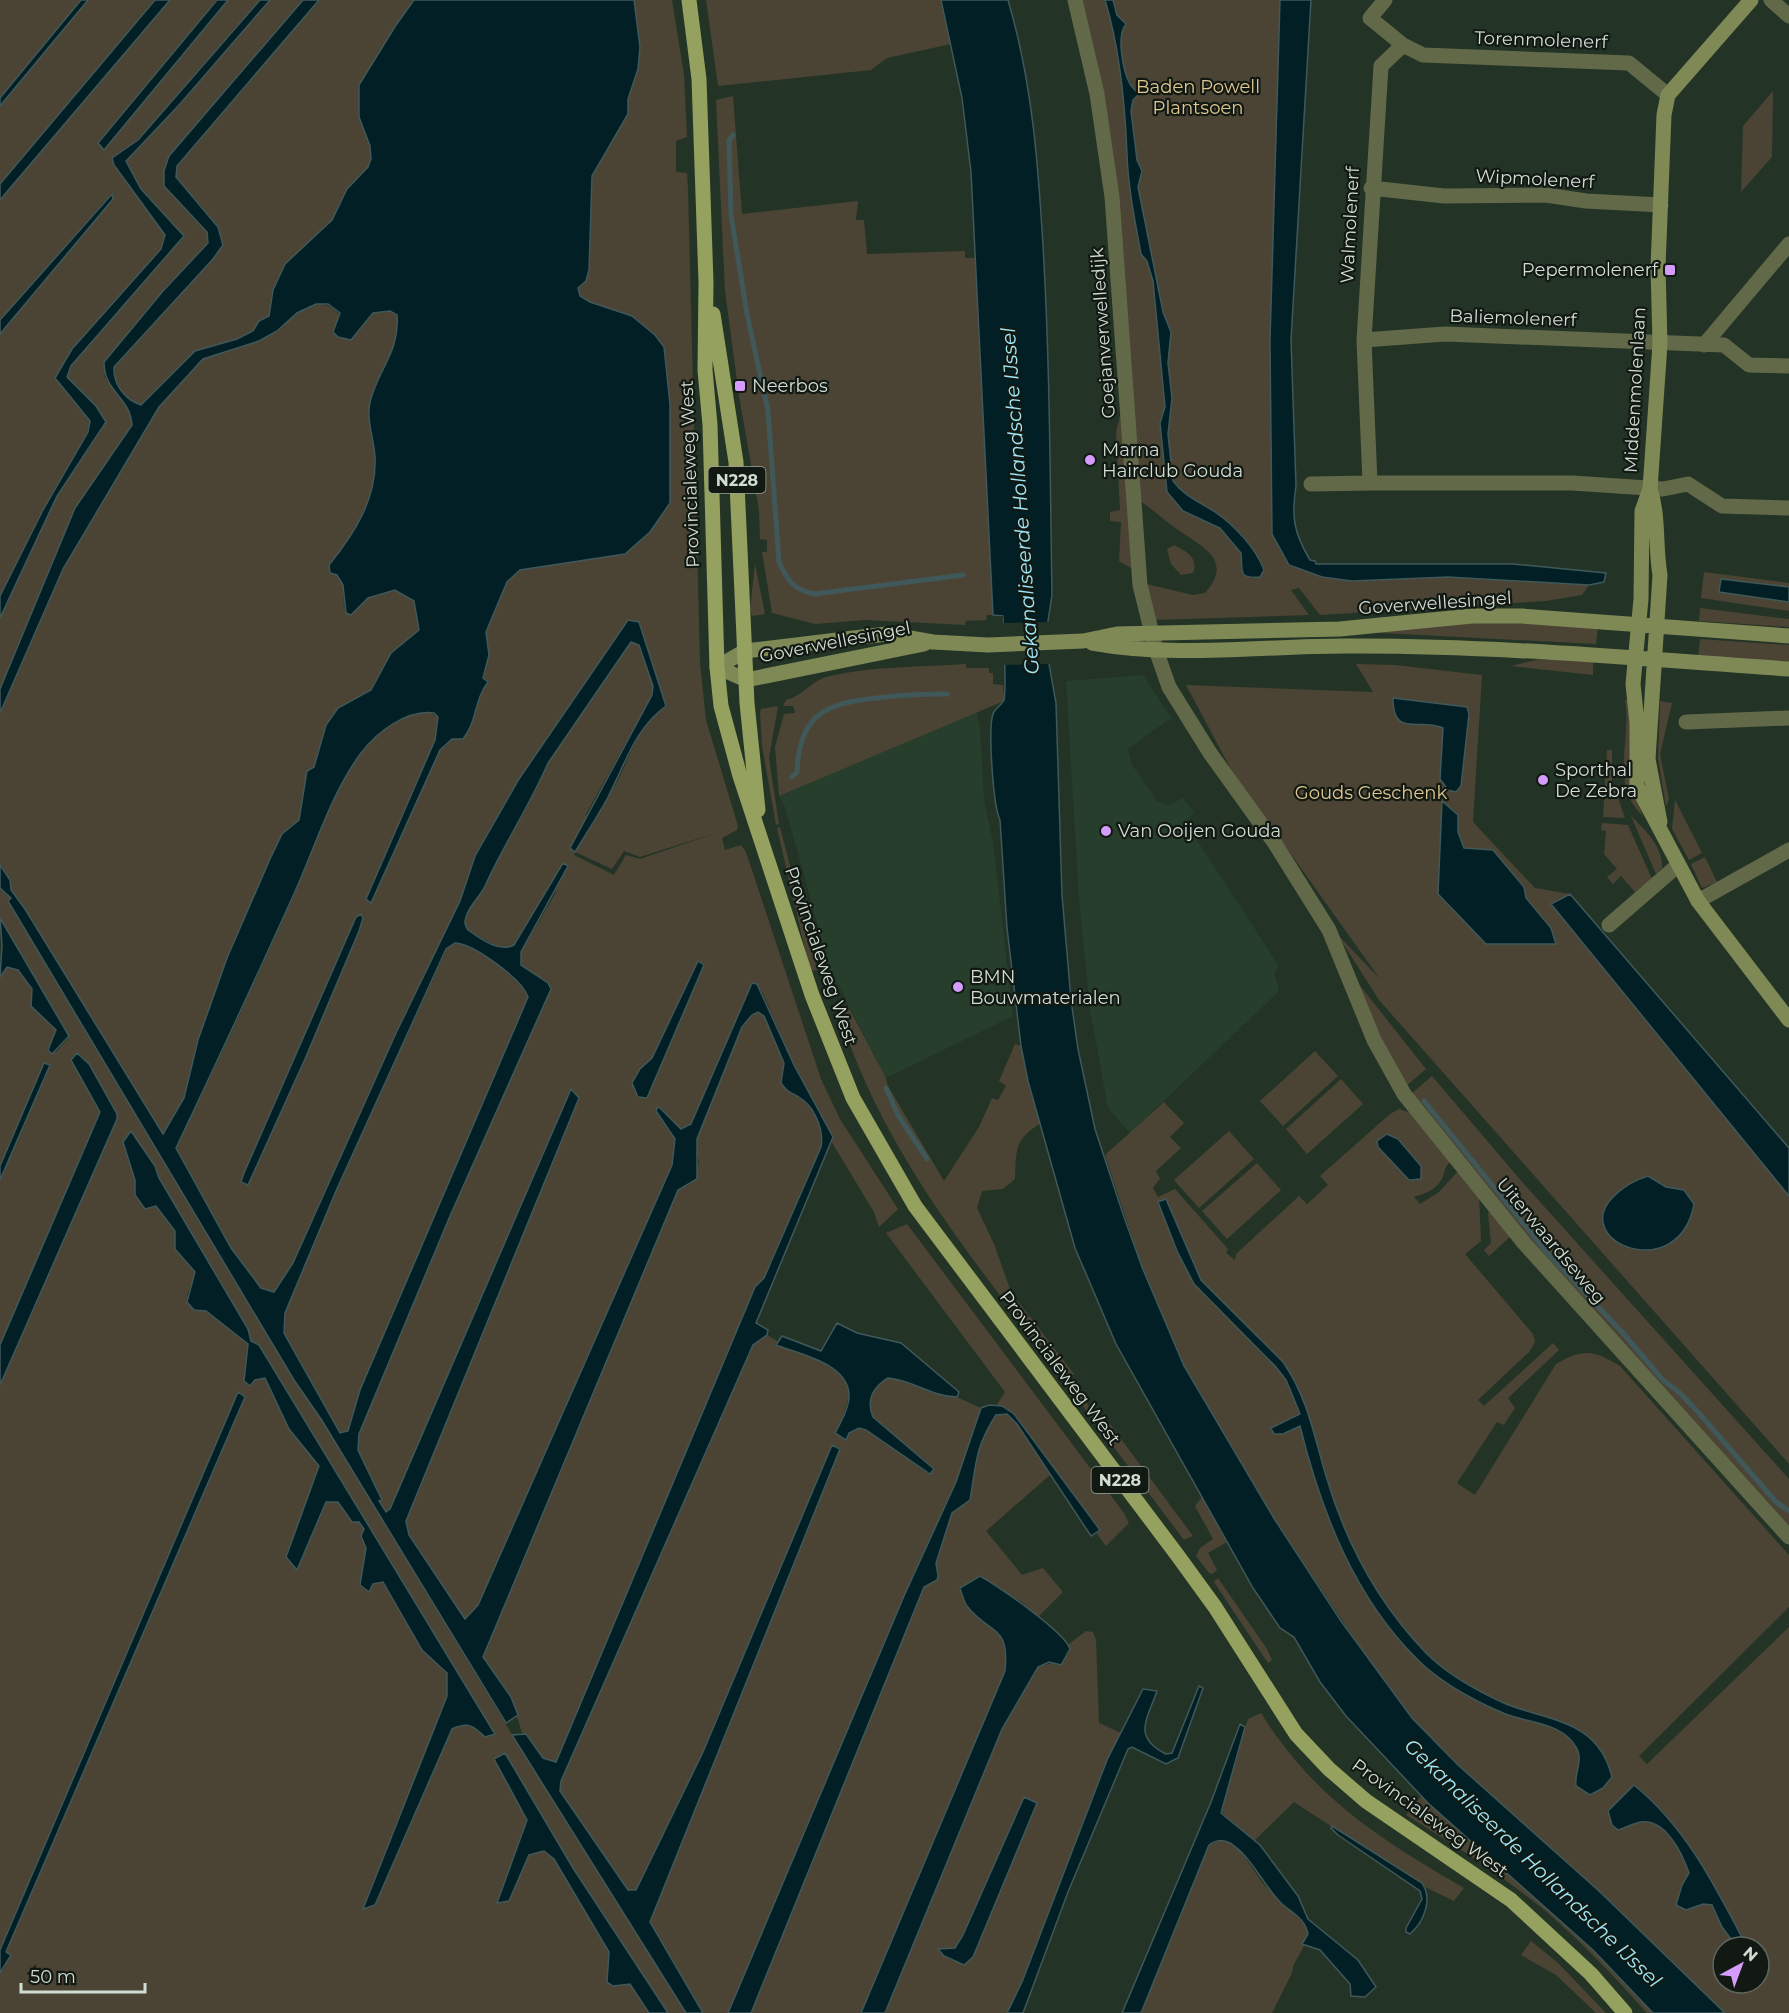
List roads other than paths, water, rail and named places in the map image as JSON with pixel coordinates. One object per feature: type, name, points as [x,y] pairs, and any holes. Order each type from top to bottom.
[{"type":"main road","name":"Provincialeweg West","points":[[689,0],[699,79],[706,282],[705,370],[710,425],[717,667],[721,706],[761,839],[832,1050],[853,1098],[915,1206],[1215,1607],[1296,1734],[1329,1769],[1366,1801],[1511,1900],[1591,1974],[1625,2013]]},
{"type":"main road","points":[[1668,95],[1751,0]]},
{"type":"main road","name":"Middenmolenlaan","points":[[1668,95],[1664,115],[1658,267],[1660,344],[1650,489],[1642,511],[1638,625],[1633,684],[1637,723],[1637,786],[1677,866],[1698,901],[1789,1020]]},
{"type":"main road","name":"Provincialeweg West","points":[[706,282],[726,386],[736,462],[746,680],[761,839]]},
{"type":"main road","name":"Middenmolenlaan","points":[[1650,489],[1656,507],[1656,548],[1660,575],[1648,759],[1658,801],[1661,832]]},
{"type":"main road","name":"Goverwellesingel","points":[[717,667],[745,651],[887,634],[933,642],[988,645],[1083,641],[1117,634],[1340,629],[1472,616],[1522,616],[1789,636]]},
{"type":"main road","name":"Goverwellesingel","points":[[1083,641],[1119,648],[1156,650],[1346,646],[1654,657],[1789,669]]},
{"type":"main road","name":"Goverwellesingel","points":[[717,667],[746,680],[933,642]]},
{"type":"street","name":"Goejanverwelledijk","points":[[1076,0],[1097,94],[1112,198],[1140,585],[1151,633],[1173,694],[1210,753],[1274,842],[1333,938]]},
{"type":"street","points":[[1384,0],[1370,18],[1403,45]]},
{"type":"street","points":[[1771,0],[1789,16]]},
{"type":"street","name":"Torenmolenerf","points":[[1403,45],[1423,55],[1629,63],[1668,95]]},
{"type":"street","name":"Walmolenerf","points":[[1370,483],[1364,340],[1371,188],[1380,66],[1403,45]]},
{"type":"street","name":"Wipmolenerf","points":[[1371,188],[1444,196],[1546,195],[1586,201],[1661,205]]},
{"type":"street","points":[[1704,345],[1789,244]]},
{"type":"street","name":"Baliemolenerf","points":[[1364,340],[1445,334],[1660,344]]},
{"type":"street","points":[[1660,344],[1724,345],[1749,365],[1789,366]]},
{"type":"street","points":[[1311,484],[1572,483],[1650,489],[1688,484],[1722,506],[1789,508]]},
{"type":"street","points":[[1686,722],[1789,718]]},
{"type":"street","points":[[1698,901],[1789,850]]},
{"type":"street","points":[[1609,925],[1677,866]]},
{"type":"street","name":"Uiterwaardseweg","points":[[1333,938],[1374,1040],[1404,1094],[1524,1243],[1789,1537]]},
{"type":"water","points":[[81,0],[88,0],[0,106],[0,98]]},
{"type":"water","points":[[155,0],[170,0],[0,200],[0,184]]},
{"type":"water","points":[[217,0],[228,0],[104,150],[98,143]]},
{"type":"water","points":[[260,0],[270,0],[180,104],[126,161],[141,189],[184,236],[71,366],[67,377],[96,406],[106,422],[57,496],[0,618],[0,596],[43,510],[88,432],[90,421],[55,378],[72,349],[161,249],[165,235],[114,165],[112,158],[138,140]]},
{"type":"water","points":[[303,0],[319,0],[177,166],[176,177],[218,227],[223,245],[213,259],[114,367],[121,390],[135,403],[141,405],[195,351],[237,339],[253,331],[259,321],[269,316],[273,290],[285,264],[332,220],[347,189],[368,167],[371,159],[370,146],[359,117],[359,85],[414,0],[634,0],[640,47],[638,69],[628,99],[628,114],[592,176],[589,270],[586,281],[578,288],[580,296],[590,302],[632,316],[655,335],[664,347],[670,404],[670,503],[650,532],[625,554],[520,570],[507,582],[486,632],[489,655],[483,678],[488,682],[480,696],[471,725],[463,739],[452,739],[440,750],[371,903],[366,899],[435,740],[438,717],[434,713],[424,713],[403,718],[375,737],[361,753],[340,786],[293,896],[176,1148],[231,1248],[261,1288],[274,1292],[293,1263],[396,1033],[460,901],[475,856],[519,779],[628,620],[639,622],[666,706],[646,725],[631,748],[607,799],[575,852],[570,848],[652,695],[653,686],[639,645],[631,642],[548,763],[483,890],[465,919],[468,930],[484,941],[502,947],[514,945],[563,863],[568,866],[521,952],[521,965],[548,983],[551,989],[450,1216],[359,1434],[358,1450],[382,1500],[379,1501],[386,1512],[390,1509],[571,1089],[579,1098],[406,1521],[409,1535],[465,1619],[478,1605],[672,1165],[675,1139],[656,1111],[658,1107],[661,1109],[681,1129],[691,1124],[752,983],[757,984],[794,1065],[833,1137],[756,1323],[768,1330],[767,1335],[753,1345],[561,1781],[560,1791],[628,1890],[636,1890],[703,1752],[832,1445],[840,1449],[650,1922],[703,2013],[686,2013],[512,1735],[526,1734],[543,1758],[556,1762],[755,1287],[764,1278],[821,1147],[820,1128],[812,1109],[781,1083],[784,1063],[764,1016],[758,1012],[752,1015],[742,1027],[697,1139],[697,1179],[678,1190],[483,1657],[511,1697],[518,1715],[506,1723],[321,1419],[294,1380],[8,901],[11,898],[0,888],[0,865],[10,880],[11,890],[25,909],[163,1134],[184,1098],[198,1040],[227,958],[282,834],[299,820],[307,771],[314,767],[326,725],[338,708],[371,690],[391,653],[419,630],[414,601],[395,590],[368,598],[351,615],[346,613],[343,585],[337,575],[330,573],[329,565],[355,528],[372,487],[375,457],[370,423],[370,402],[392,350],[397,328],[397,315],[390,311],[373,313],[351,340],[338,337],[333,332],[340,313],[328,304],[316,304],[297,313],[277,331],[259,341],[203,359],[159,407],[63,569],[0,713],[0,689],[75,508],[132,425],[127,407],[108,381],[104,362],[163,291],[208,243],[207,232],[164,186],[164,171],[169,156]],"holes":[[[455,943],[474,949],[507,972],[517,981],[528,997],[360,1390],[348,1431],[340,1433],[284,1333],[285,1313],[336,1191],[446,949]]]},
{"type":"water","name":"Gekanaliseerde Hollandsche IJssel","points":[[941,0],[1008,0],[1023,61],[1033,122],[1045,290],[1049,420],[1052,595],[1048,621],[1049,664],[1056,703],[1062,895],[1071,1000],[1078,1049],[1095,1129],[1142,1267],[1184,1366],[1275,1520],[1341,1621],[1412,1718],[1458,1765],[1599,1891],[1725,2013],[1653,2013],[1593,1950],[1428,1803],[1346,1716],[1320,1682],[1294,1637],[1280,1628],[1253,1588],[1116,1344],[1075,1248],[1028,1081],[1021,1046],[1007,928],[1000,820],[995,800],[991,750],[993,714],[1003,702],[1005,694],[1003,616],[993,615],[971,172],[962,98]]},
{"type":"water","points":[[1105,0],[1113,0],[1117,15],[1126,24],[1121,37],[1123,62],[1130,84],[1139,94],[1133,100],[1131,111],[1137,160],[1142,171],[1138,187],[1163,312],[1171,332],[1168,363],[1172,398],[1168,434],[1173,481],[1187,495],[1215,512],[1237,530],[1256,553],[1264,570],[1260,577],[1244,575],[1241,553],[1220,528],[1183,511],[1167,492],[1160,423],[1165,407],[1153,281],[1147,261],[1141,254],[1134,217],[1121,76]]},
{"type":"water","points":[[1280,0],[1311,0],[1291,340],[1296,486],[1294,516],[1297,533],[1310,560],[1315,561],[1316,564],[1513,564],[1606,573],[1604,582],[1589,585],[1448,577],[1352,581],[1322,577],[1289,565],[1272,534],[1270,341]]},
{"type":"water","points":[[112,194],[113,199],[0,334],[0,320]]},
{"type":"water","points":[[1721,579],[1789,587],[1789,602],[1719,592]]},
{"type":"water","points":[[1393,698],[1467,707],[1469,714],[1461,786],[1456,792],[1448,790],[1440,779],[1443,728],[1434,725],[1403,723],[1394,711]]},
{"type":"water","points":[[1442,801],[1458,815],[1458,832],[1464,848],[1493,850],[1524,887],[1526,898],[1551,928],[1556,944],[1486,944],[1438,894]]},
{"type":"water","points":[[1570,894],[1789,1148],[1789,1196],[1551,904]]},
{"type":"water","points":[[361,914],[363,918],[359,931],[305,1059],[248,1185],[241,1182],[356,917]]},
{"type":"water","points":[[0,918],[69,1036],[52,1054],[48,1050],[56,1030],[31,1006],[32,989],[18,970],[7,967],[0,977],[2,945]]},
{"type":"water","points":[[698,961],[704,965],[647,1098],[638,1097],[632,1083],[640,1069],[652,1058]]},
{"type":"water","points":[[77,1053],[89,1064],[117,1114],[117,1119],[0,1385],[0,1345],[100,1112],[71,1060]]},
{"type":"water","points":[[44,1063],[50,1065],[0,1180],[0,1166]]},
{"type":"water","points":[[131,1131],[155,1166],[159,1178],[248,1329],[251,1341],[259,1345],[495,1734],[485,1737],[474,1727],[466,1725],[452,1729],[375,1905],[363,1909],[447,1696],[447,1673],[422,1650],[383,1582],[373,1584],[369,1592],[360,1585],[366,1548],[361,1536],[364,1529],[359,1522],[352,1522],[338,1502],[326,1502],[297,1570],[286,1557],[319,1466],[289,1429],[265,1378],[255,1380],[250,1386],[244,1381],[248,1344],[206,1311],[194,1310],[187,1302],[195,1272],[175,1249],[175,1231],[156,1206],[145,1209],[135,1195],[135,1180],[123,1142]]},
{"type":"water","points":[[1387,1134],[1398,1139],[1421,1166],[1421,1179],[1409,1180],[1378,1147],[1377,1141]]},
{"type":"water","points":[[1648,1176],[1666,1187],[1684,1190],[1694,1204],[1684,1229],[1669,1244],[1650,1250],[1631,1248],[1615,1241],[1605,1229],[1603,1214],[1613,1197],[1621,1190]]},
{"type":"water","points":[[1166,1199],[1201,1280],[1283,1362],[1292,1376],[1304,1403],[1343,1525],[1378,1593],[1408,1634],[1444,1669],[1484,1694],[1571,1726],[1584,1734],[1596,1744],[1605,1758],[1612,1777],[1603,1788],[1590,1795],[1576,1786],[1578,1752],[1570,1739],[1562,1733],[1543,1724],[1503,1713],[1469,1697],[1427,1668],[1395,1635],[1358,1581],[1343,1551],[1318,1490],[1300,1426],[1283,1434],[1274,1434],[1271,1428],[1300,1414],[1286,1380],[1194,1284],[1177,1251],[1158,1202]]},
{"type":"water","points":[[837,1323],[857,1333],[901,1343],[959,1392],[957,1397],[948,1396],[888,1378],[874,1390],[870,1400],[873,1417],[934,1469],[930,1474],[866,1430],[859,1428],[849,1433],[846,1440],[835,1433],[848,1404],[849,1394],[846,1383],[831,1367],[820,1361],[776,1345],[782,1336],[821,1351]]},
{"type":"water","points":[[238,1392],[245,1397],[6,1952],[11,1955],[0,1973],[0,1950]]},
{"type":"water","points":[[989,1405],[1002,1406],[1014,1414],[1100,1530],[1091,1536],[1017,1424],[1007,1414],[996,1415],[980,1447],[970,1500],[952,1513],[936,1563],[937,1580],[924,1587],[751,2013],[728,2013],[904,1596],[956,1482],[981,1408]]},
{"type":"water","points":[[980,1576],[1044,1621],[1070,1649],[1061,1665],[1049,1662],[1038,1667],[1002,1729],[885,2013],[861,2013],[1005,1671],[1006,1656],[1001,1637],[967,1606],[960,1588]]},
{"type":"water","points":[[1199,1686],[1203,1688],[1178,1758],[1166,1764],[1132,1747],[1128,1749],[1068,1892],[1023,2013],[1007,2013],[1022,1982],[1107,1760],[1143,1689],[1157,1691],[1146,1719],[1146,1734],[1155,1748],[1166,1754],[1172,1753]]},
{"type":"water","points":[[1240,1724],[1245,1727],[1221,1813],[1260,1845],[1298,1896],[1308,1919],[1358,1960],[1376,1987],[1365,1997],[1351,1996],[1350,1984],[1320,1950],[1302,1944],[1308,1934],[1301,1920],[1281,1903],[1238,1849],[1230,1843],[1219,1841],[1209,1845],[1141,2013],[1122,2013],[1211,1802]]},
{"type":"water","points":[[505,1753],[573,1868],[668,2013],[649,2013],[630,1984],[613,1986],[607,1982],[609,1952],[554,1859],[544,1851],[529,1855],[509,1901],[497,1903],[527,1820],[494,1759]]},
{"type":"water","points":[[1634,1785],[1653,1802],[1670,1820],[1699,1860],[1741,1935],[1728,1935],[1712,1905],[1703,1904],[1686,1910],[1676,1905],[1682,1885],[1689,1873],[1677,1847],[1665,1832],[1658,1826],[1641,1822],[1618,1830],[1612,1825],[1608,1811]]},
{"type":"water","points":[[1024,1797],[1037,1803],[973,1957],[964,1965],[944,1956],[938,1949],[955,1948],[963,1935]]},
{"type":"water","points":[[1332,1826],[1422,1883],[1427,1903],[1423,1917],[1410,1934],[1406,1932],[1406,1928],[1422,1899],[1420,1891],[1338,1835],[1331,1828]]},
{"type":"waterway","points":[[733,135],[729,140],[731,215],[747,314],[768,411],[779,562],[782,568],[796,587],[814,594],[963,575]]},
{"type":"waterway","points":[[792,777],[797,772],[803,737],[809,725],[829,709],[859,700],[947,694]]},
{"type":"waterway","points":[[886,1088],[898,1115],[927,1159]]},
{"type":"waterway","points":[[1424,1101],[1548,1254],[1621,1331],[1663,1380],[1680,1393],[1698,1412],[1776,1502],[1789,1511]]},
{"type":"place","name":"Pepermolenerf","points":[[1670,270]]},
{"type":"place","name":"Neerbos","points":[[740,386]]},
{"type":"place","name":"Marna Hairclub Gouda","points":[[1090,460]]},
{"type":"place","name":"Sporthal De Zebra","points":[[1543,780]]},
{"type":"place","name":"Van Ooijen Gouda","points":[[1106,831]]},
{"type":"place","name":"BMN Bouwmaterialen","points":[[958,987]]},
{"type":"park label","name":"Baden Powell Plantsoen","points":[[1198,97]]},
{"type":"park label","name":"Gouds Geschenk","points":[[1371,793]]}]
